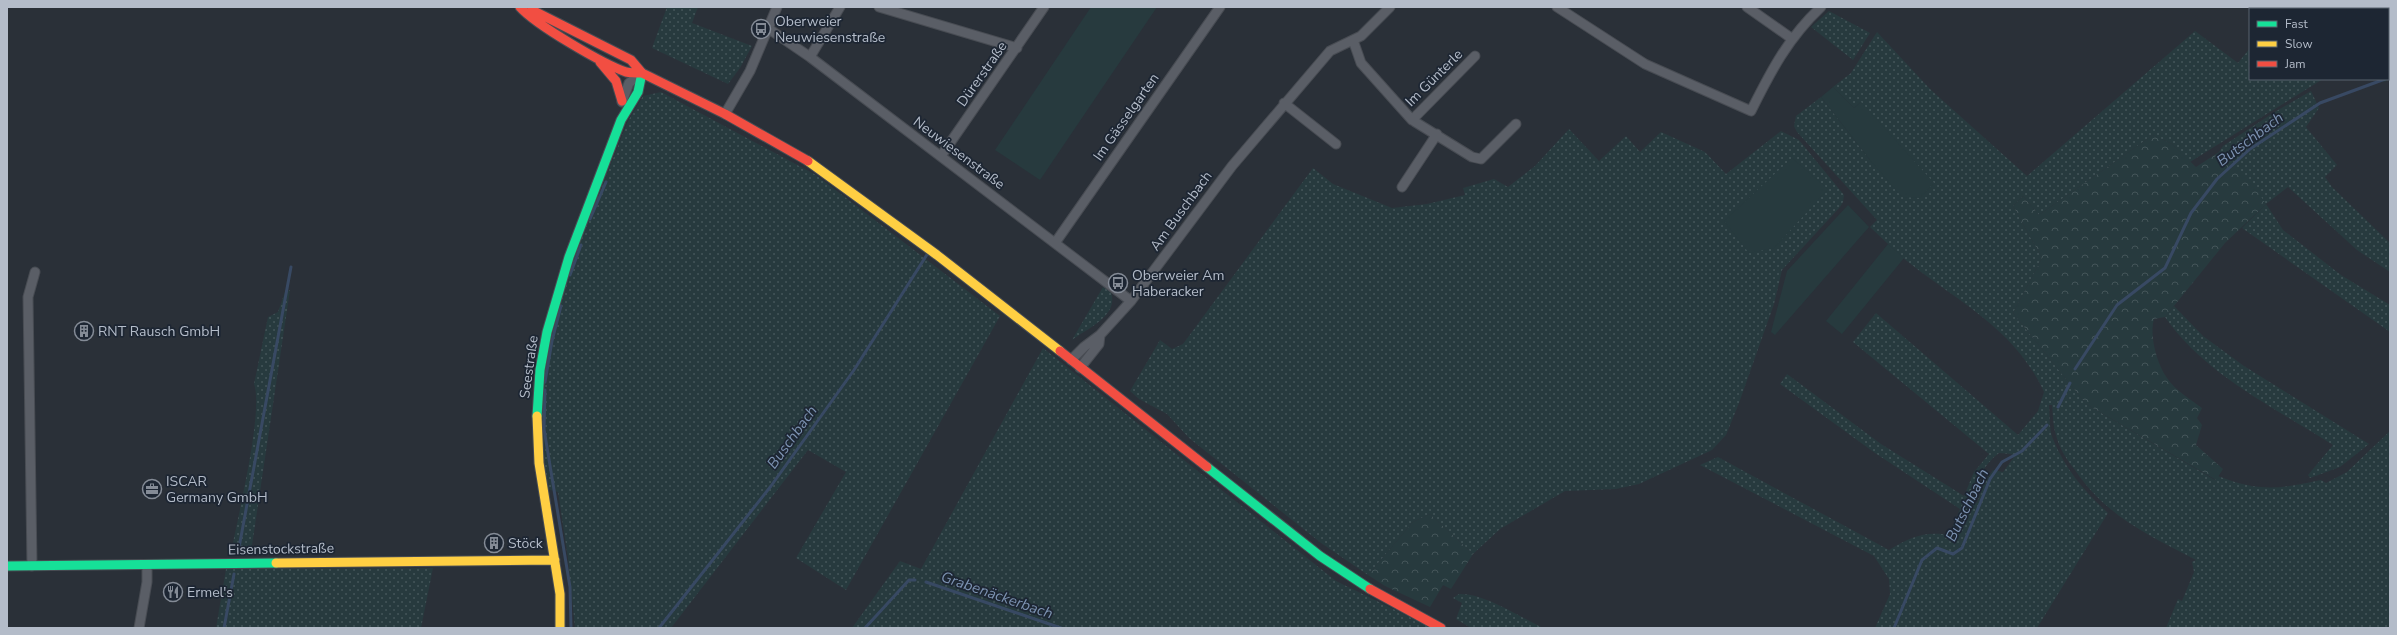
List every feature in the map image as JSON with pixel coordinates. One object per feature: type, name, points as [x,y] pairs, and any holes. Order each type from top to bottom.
[{"type":"main road","points":[[521,7],[530,18],[593,55],[627,72],[642,73],[725,114],[793,151],[830,176],[937,255],[1342,572],[1387,600],[1441,628]]},
{"type":"main road","points":[[521,7],[536,12],[631,60],[642,73]]},
{"type":"main road","points":[[593,55],[616,81],[622,101]]},
{"type":"main road","name":"Seestraße","points":[[560,628],[560,594],[539,463],[537,416],[540,370],[551,319],[569,257],[621,120],[638,92],[642,73]]},
{"type":"main road","name":"Eisenstockstraße","points":[[7,566],[555,560]]},
{"type":"street","points":[[725,114],[750,71],[777,7]]},
{"type":"street","points":[[810,57],[840,7]]},
{"type":"street","points":[[880,7],[1017,48]]},
{"type":"street","name":"Dürerstraße","points":[[941,156],[1044,7]]},
{"type":"street","name":"Im Gässelgarten","points":[[1055,243],[1220,7]]},
{"type":"street","name":"Am Buschbach","points":[[1070,360],[1084,346],[1100,335],[1131,300],[1232,166],[1284,103],[1330,51],[1353,40],[1369,30],[1390,7]]},
{"type":"street","points":[[1557,7],[1645,64],[1751,111],[1770,73],[1791,38],[1821,7]]},
{"type":"street","points":[[1747,7],[1791,38]]},
{"type":"street","name":"Neuwiesenstraße","points":[[769,29],[810,57],[1131,300]]},
{"type":"street","name":"Im Günterle","points":[[1353,40],[1361,63],[1412,120],[1437,134],[1472,157],[1481,158],[1516,124]]},
{"type":"street","name":"Im Günterle","points":[[1412,120],[1475,56]]},
{"type":"street","name":"Seestraße","points":[[621,120],[622,101],[629,83],[642,73]]},
{"type":"street","points":[[1284,103],[1336,144]]},
{"type":"street","points":[[1402,187],[1437,134]]},
{"type":"street","points":[[32,566],[28,297],[35,272]]},
{"type":"street","name":"Am Buschbach","points":[[1080,368],[1098,344],[1100,335]]},
{"type":"street","points":[[139,628],[147,582],[147,565]]},
{"type":"green space","points":[[667,7],[698,7],[692,23],[752,46],[740,68],[728,84],[652,48]]},
{"type":"green space","points":[[1091,7],[1157,7],[1040,180],[995,150]]},
{"type":"green space","points":[[2390,7],[2389,80],[2389,8],[2358,8]]},
{"type":"green space","points":[[1829,11],[1870,33],[1853,60],[1811,27]]},
{"type":"green space","points":[[2195,31],[2238,63],[2249,49],[2249,80],[2321,80],[2190,162],[2172,144],[2153,135],[2039,215],[2023,196],[2013,206],[2042,258],[2013,313],[2086,404],[2215,480],[2218,476],[2245,485],[2257,487],[2281,487],[2321,480],[2326,483],[2347,472],[2390,431],[2390,628],[2166,628],[2178,599],[2182,601],[2194,572],[2192,562],[2196,560],[2129,523],[2100,500],[2087,486],[2069,462],[2059,445],[2054,428],[2052,405],[2049,405],[2050,427],[2063,460],[2091,497],[2108,513],[2037,628],[1875,628],[1890,594],[1889,579],[1874,556],[1700,465],[1718,457],[1889,550],[1911,538],[1918,536],[1932,534],[1949,535],[1960,509],[1875,453],[1780,384],[1787,374],[1881,444],[1964,496],[1974,472],[1989,454],[1853,342],[1876,313],[2018,435],[2038,411],[2044,392],[2032,369],[2017,350],[2000,332],[1963,302],[1903,258],[1870,227],[1877,220],[1797,132],[1794,126],[1796,116],[1821,97],[1870,160],[1861,102],[1854,108],[1833,87],[1851,73],[1877,32],[1931,90],[2027,176]],"holes":[[[1999,453],[2011,454],[2014,457],[2003,472],[1993,470],[1984,483],[1977,503],[1970,499],[1978,480],[1993,458]]]},
{"type":"green space","points":[[1833,87],[1854,108],[1861,102],[1934,183],[1920,198],[1902,197],[1870,160],[1821,97]]},
{"type":"green space","points":[[2311,91],[2319,108],[2306,127],[2337,165],[2325,177],[2332,187],[2390,243],[2390,272],[2357,250],[2288,187],[2266,204],[2219,152],[2223,146],[2273,113]]},
{"type":"green space","points":[[661,92],[816,175],[1000,316],[846,590],[796,558],[846,472],[808,450],[671,628],[575,628],[568,558],[558,492],[547,489],[540,428],[546,360],[563,284],[628,121],[643,96]]},
{"type":"green space","points":[[1569,129],[1599,161],[1626,136],[1640,152],[1661,132],[1705,152],[1726,174],[1781,131],[1799,140],[1844,195],[1843,202],[1840,207],[1782,270],[1774,304],[1739,403],[1726,435],[1712,450],[1639,484],[1616,489],[1565,491],[1500,529],[1473,554],[1430,514],[1413,522],[1368,575],[1321,543],[1189,438],[1167,414],[1139,399],[1130,391],[1160,340],[1172,349],[1183,344],[1313,168],[1333,184],[1392,208],[1427,204],[1465,195],[1463,188],[1494,179],[1508,187],[1535,166]]},
{"type":"green space","points":[[2153,135],[2172,144],[2196,167],[2219,152],[2251,182],[2266,204],[2225,243],[2165,317],[2154,319],[2153,341],[2157,358],[2163,372],[2175,387],[2202,408],[2197,418],[2202,425],[2196,445],[2223,469],[2216,480],[2086,404],[2013,313],[2042,258],[2013,206],[2023,196],[2039,215]]},
{"type":"green space","points":[[1792,158],[1828,189],[1774,248],[1749,253],[1724,221]]},
{"type":"green space","points":[[2266,204],[2283,230],[2341,275],[2390,305],[2390,332],[2242,228]]},
{"type":"green space","points":[[1848,205],[1869,227],[1775,335],[1771,332],[1787,271]]},
{"type":"green space","points":[[1888,244],[1904,258],[1842,334],[1826,321]]},
{"type":"green space","points":[[1103,287],[1111,292],[1111,308],[1106,315],[1093,326],[1072,340]]},
{"type":"green space","points":[[290,290],[251,552],[231,553],[253,441],[256,398],[254,384],[268,317],[278,312],[285,292]]},
{"type":"green space","points":[[2174,306],[2203,336],[2244,366],[2369,444],[2340,467],[2310,478],[2308,475],[2333,445],[2264,403],[2220,373],[2200,356],[2181,338],[2165,317]]},
{"type":"green space","points":[[1043,348],[1336,581],[1432,628],[852,628],[900,561],[921,569]]},
{"type":"green space","points":[[1430,514],[1473,554],[1451,589],[1443,585],[1430,607],[1385,586],[1368,575],[1413,522]]},
{"type":"green space","points":[[433,568],[421,628],[216,628],[226,569]]},
{"type":"green space","points":[[1459,594],[1479,597],[1490,601],[1543,628],[1471,628],[1456,619],[1462,603],[1453,598]]},
{"type":"waterway","name":"Butschbach","points":[[2075,369],[2117,305],[2165,268],[2191,213],[2217,179],[2250,149],[2320,103],[2382,80]]},
{"type":"waterway","points":[[590,219],[606,182]]},
{"type":"waterway","points":[[570,275],[581,245]]},
{"type":"waterway","name":"Buschbach","points":[[659,628],[771,486],[854,370],[928,253]]},
{"type":"waterway","points":[[238,553],[291,267]]},
{"type":"waterway","points":[[545,382],[552,341],[561,306]]},
{"type":"waterway","name":"Butschbach","points":[[2058,407],[2070,383]]},
{"type":"waterway","points":[[545,390],[544,429],[570,587],[571,628]]},
{"type":"waterway","name":"Butschbach","points":[[1894,628],[1922,560],[1937,548],[1953,554],[1962,548],[1990,479],[2002,462],[2022,451],[2047,425]]},
{"type":"waterway","points":[[224,628],[234,574]]},
{"type":"waterway","name":"Grabenäckerbach","points":[[865,628],[909,580],[915,580]]},
{"type":"waterway","name":"Grabenäckerbach","points":[[926,582],[1061,628]]},
{"type":"traffic: fast","points":[[537,416],[540,370],[547,332],[569,257],[621,120],[638,92],[642,73]]},
{"type":"traffic: fast","points":[[1207,467],[1320,556],[1370,589]]},
{"type":"traffic: fast","points":[[7,566],[276,563]]},
{"type":"traffic: slow","points":[[808,161],[937,255],[1060,351]]},
{"type":"traffic: slow","points":[[537,416],[539,463],[560,594],[560,628]]},
{"type":"traffic: slow","points":[[276,563],[555,560]]},
{"type":"traffic: jam","points":[[520,7],[540,24],[570,43],[615,68],[626,72],[642,73],[725,114],[808,161]]},
{"type":"traffic: jam","points":[[532,10],[631,60],[642,73]]},
{"type":"traffic: jam","points":[[600,62],[616,81],[622,101]]},
{"type":"traffic: jam","points":[[1060,351],[1207,467]]},
{"type":"traffic: jam","points":[[1370,589],[1441,628]]},
{"type":"place","name":"Oberweier Neuwiesenstraße","points":[[761,29]]},
{"type":"place","name":"Oberweier Am Haberacker","points":[[1118,283]]},
{"type":"place","name":"RNT Rausch GmbH","points":[[84,331]]},
{"type":"place","name":"ISCAR Germany GmbH","points":[[152,489]]},
{"type":"place","name":"Stöck","points":[[494,543]]},
{"type":"place","name":"Ermel's","points":[[173,592]]}]
